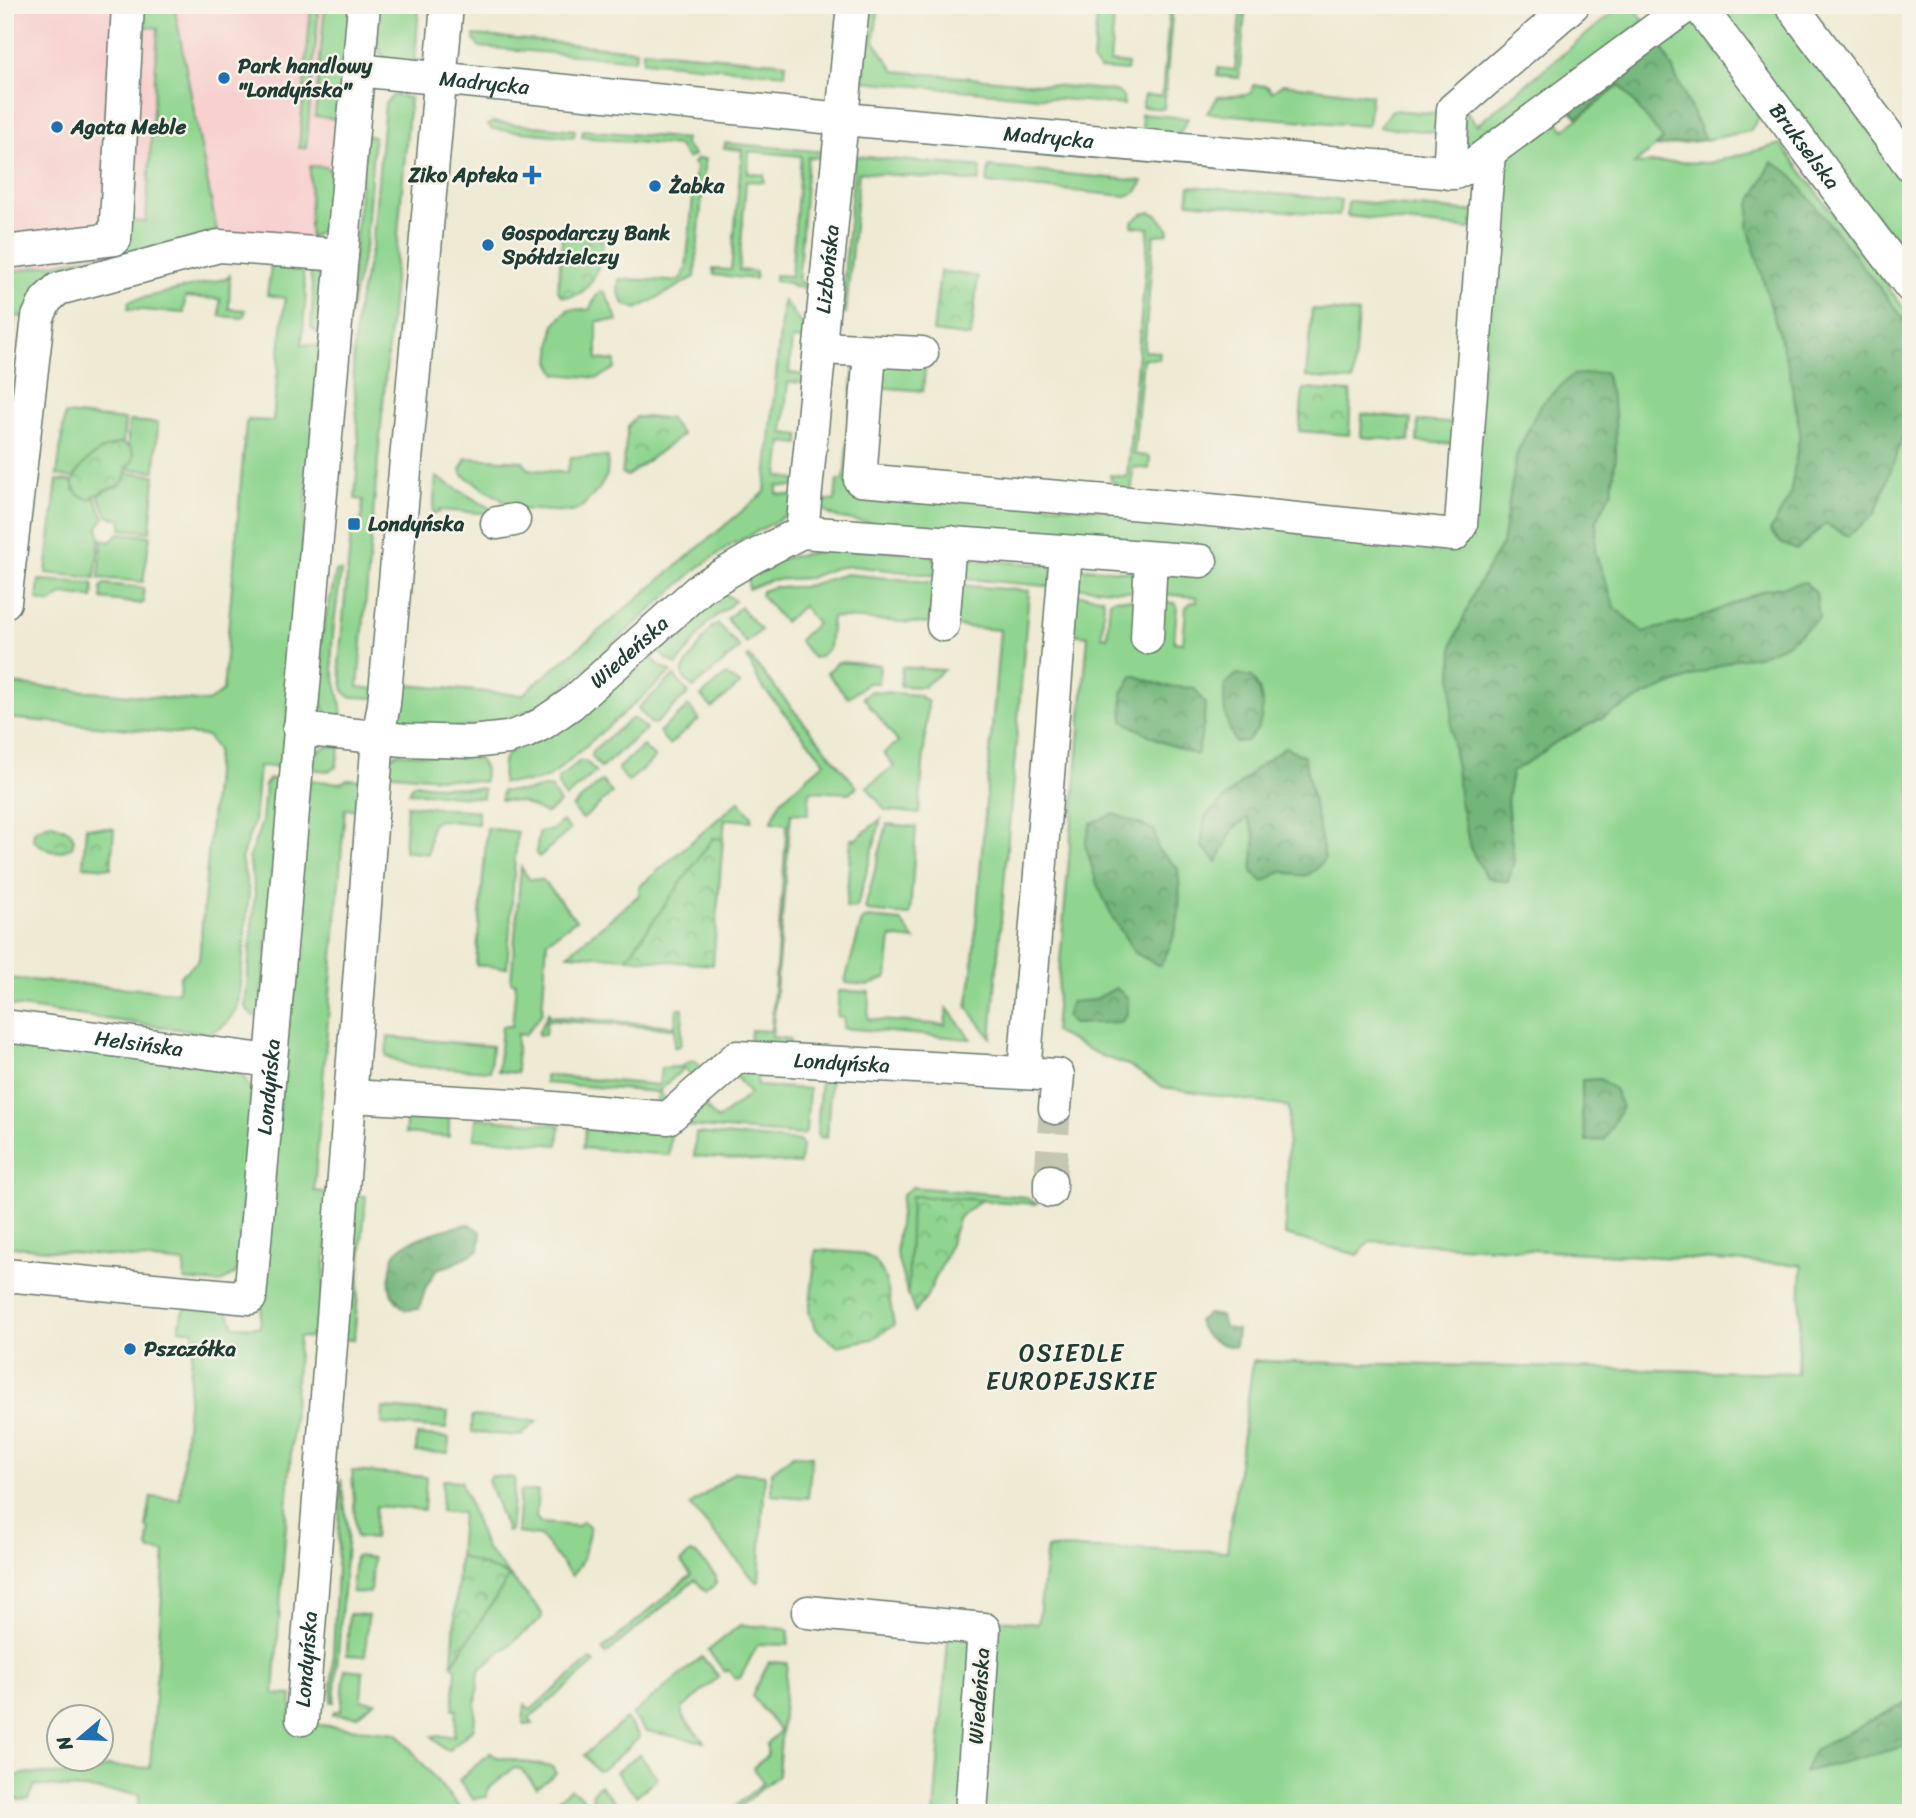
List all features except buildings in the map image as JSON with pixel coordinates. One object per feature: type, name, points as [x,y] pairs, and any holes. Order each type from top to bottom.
[{"type":"street","points":[[5,252],[115,239],[128,5]]},
{"type":"street","name":"Londyńska","points":[[5,1275],[250,1298],[363,5]]},
{"type":"street","name":"Londyńska","points":[[302,1719],[378,737],[384,704],[447,5]]},
{"type":"street","name":"Lizbońska","points":[[802,532],[853,5]]},
{"type":"street","points":[[1449,173],[1453,109],[1573,5]]},
{"type":"street","name":"Madrycka","points":[[357,70],[843,119],[1449,173],[1467,169],[1688,5]]},
{"type":"street","name":"Brukselska","points":[[1698,5],[1911,287]]},
{"type":"street","points":[[1791,5],[1911,166]]},
{"type":"street","points":[[870,352],[860,480],[1166,506],[1454,535],[1461,525],[1489,153]]},
{"type":"street","points":[[5,602],[38,317],[46,300],[58,289],[219,246],[342,255]]},
{"type":"street","points":[[820,348],[922,353]]},
{"type":"street","name":"Wiedeńska","points":[[299,729],[378,737],[490,741],[508,738],[542,724],[571,704],[702,587],[761,552],[802,532],[1201,561]]},
{"type":"street","points":[[943,625],[950,542]]},
{"type":"street","points":[[1055,1108],[1058,1075],[1024,1072],[1066,552]]},
{"type":"street","points":[[1147,638],[1151,558]]},
{"type":"street","name":"Helsińska","points":[[5,1026],[270,1061]]},
{"type":"street","name":"Londyńska","points":[[350,1096],[530,1106],[668,1118],[737,1057],[1024,1072]]},
{"type":"street","name":"Wiedeńska","points":[[808,1612],[984,1629],[971,1813]]},
{"type":"shaded area","points":[[5,5],[352,5],[341,120],[326,226],[310,238],[217,232],[5,273]]},
{"type":"green space","points":[[142,5],[174,5],[217,232],[65,270],[46,284],[32,318],[15,316],[5,396],[5,273],[126,250],[129,221],[146,222],[158,28],[141,26]]},
{"type":"green space","points":[[311,5],[319,5],[306,148],[299,148]]},
{"type":"green space","points":[[325,5],[352,5],[341,120],[315,116]]},
{"type":"green space","points":[[377,5],[419,5],[415,60],[431,62],[396,63],[381,55],[375,31]]},
{"type":"green space","points":[[871,5],[879,5],[874,41],[895,71],[1116,91],[1123,96],[1124,105],[863,81]]},
{"type":"green space","points":[[1098,5],[1115,5],[1110,62],[1128,64],[1127,71],[1099,69],[1093,62]]},
{"type":"green space","points":[[1170,5],[1173,5],[1164,109],[1142,107],[1145,95],[1162,96]]},
{"type":"green space","points":[[1241,5],[1246,5],[1239,78],[1217,76],[1218,68],[1235,70]]},
{"type":"green space","points":[[1610,5],[1632,5],[1644,21],[1465,156],[1464,108],[1477,125],[1610,15]]},
{"type":"green space","points":[[1711,5],[1773,5],[1834,79],[1911,188],[1911,261]]},
{"type":"green space","points":[[1693,20],[1763,111],[1750,131],[1705,140],[1659,40]]},
{"type":"green space","points":[[474,35],[636,50],[635,60],[480,47],[474,40]]},
{"type":"green space","points":[[1659,40],[1705,140],[1655,147],[1663,139],[1620,85],[1578,118],[1569,109]]},
{"type":"green space","points":[[643,50],[786,63],[785,74],[643,61]]},
{"type":"green space","points":[[1283,84],[1371,95],[1368,126],[1207,113],[1218,97],[1246,95],[1251,93],[1253,85],[1267,86],[1272,92]]},
{"type":"green space","points":[[1620,85],[1664,140],[1634,164],[1709,163],[1781,144],[1911,318],[1911,1813],[934,1813],[950,1614],[1038,1624],[1047,1548],[1227,1551],[1253,1361],[1797,1373],[1802,1265],[1370,1241],[1358,1255],[1285,1235],[1289,1107],[1163,1087],[1128,1065],[1102,1056],[1054,1032],[1088,636],[1070,634],[1073,594],[1101,597],[1104,600],[1102,636],[1107,637],[1110,601],[1114,598],[1175,603],[1174,642],[1183,643],[1186,607],[1197,602],[1197,597],[1160,594],[1167,576],[1174,572],[839,518],[828,514],[817,499],[835,501],[837,480],[844,480],[855,356],[853,487],[1466,542],[1503,155],[1554,117],[1564,130]]},
{"type":"green space","points":[[396,95],[410,98],[358,687],[375,689],[376,698],[350,697],[344,692],[339,663],[352,522],[361,522],[363,500],[355,499],[359,443],[354,346],[357,310],[372,247],[385,104]]},
{"type":"green space","points":[[1392,110],[1440,114],[1445,133],[1379,127]]},
{"type":"green space","points":[[1141,114],[1188,118],[1180,133],[1162,134],[1143,130]]},
{"type":"green space","points":[[492,122],[575,130],[574,137],[492,129],[488,125]]},
{"type":"green space","points":[[583,130],[686,139],[684,144],[694,155],[688,159],[678,146],[582,137]]},
{"type":"green space","points":[[365,135],[374,137],[366,243],[349,316]]},
{"type":"green space","points":[[725,143],[827,152],[824,158],[808,157],[798,282],[814,284],[813,288],[794,287],[790,283],[775,281],[775,275],[791,276],[801,156],[749,151],[748,173],[764,175],[764,182],[746,181],[739,270],[756,272],[755,279],[714,275],[713,269],[731,270],[742,150],[724,148]]},
{"type":"green space","points":[[855,156],[981,167],[979,182],[859,172],[846,313],[841,312]]},
{"type":"green space","points":[[697,159],[705,159],[695,277],[637,309],[624,304],[618,291],[619,279],[674,281],[680,280],[686,269],[696,167],[693,163]]},
{"type":"green space","points":[[1772,162],[1789,172],[1911,328],[1911,414],[1875,514],[1848,536],[1825,524],[1797,550],[1782,544],[1770,531],[1790,496],[1800,432],[1789,370],[1748,227],[1750,204]]},
{"type":"green space","points":[[310,166],[327,167],[332,176],[335,197],[334,207],[326,225],[310,238]]},
{"type":"green space","points":[[989,167],[1143,181],[1137,192],[1126,196],[987,183]]},
{"type":"green space","points":[[1190,186],[1341,200],[1339,216],[1188,202]]},
{"type":"green space","points":[[1348,201],[1477,212],[1471,229],[1347,216]]},
{"type":"green space","points":[[1151,212],[1157,215],[1169,230],[1167,234],[1154,235],[1144,351],[1160,352],[1159,359],[1143,358],[1134,454],[1150,457],[1149,469],[1133,467],[1132,488],[1125,494],[1111,480],[1110,475],[1127,477],[1149,228],[1132,226],[1132,222],[1142,214]]},
{"type":"green space","points":[[575,230],[594,231],[603,241],[597,270],[593,279],[580,293],[562,296],[558,291],[562,238]]},
{"type":"green space","points":[[278,259],[301,261],[306,294],[302,344],[320,346],[283,767],[259,766],[254,822],[241,859],[249,892],[238,1006],[225,1024],[206,1033],[5,1005],[5,978],[178,992],[180,976],[199,960],[217,750],[207,736],[7,718],[10,684],[208,702],[223,691],[246,423],[248,420],[273,421],[285,298],[267,295],[271,266]]},
{"type":"green space","points":[[309,263],[321,278],[323,286],[325,303],[322,332],[311,327],[313,295]]},
{"type":"green space","points":[[940,271],[978,276],[971,337],[933,332]]},
{"type":"green space","points":[[230,274],[229,309],[246,310],[243,318],[220,316],[220,299],[185,297],[184,313],[128,309],[129,301],[228,278]]},
{"type":"green space","points":[[602,291],[618,321],[597,321],[597,359],[615,361],[615,368],[598,378],[557,374],[550,362],[554,324],[569,309],[589,310],[598,293]]},
{"type":"green space","points":[[783,300],[809,333],[809,340],[792,339],[789,373],[806,375],[805,383],[788,382],[783,433],[800,435],[799,444],[782,442],[778,476],[795,479],[795,487],[777,486],[777,494],[794,496],[793,509],[699,567],[556,695],[537,706],[501,720],[466,727],[406,728],[401,724],[396,715],[397,704],[401,687],[406,685],[522,695],[765,492]]},
{"type":"green space","points":[[1312,309],[1358,313],[1353,381],[1306,377]]},
{"type":"green space","points":[[891,357],[914,359],[925,369],[923,391],[878,387],[877,373]]},
{"type":"green space","points":[[1605,372],[1615,413],[1616,455],[1612,490],[1597,520],[1595,552],[1615,608],[1643,632],[1696,619],[1765,590],[1805,582],[1816,593],[1819,618],[1787,644],[1758,656],[1736,659],[1646,695],[1554,743],[1512,772],[1507,802],[1514,861],[1508,882],[1486,877],[1470,848],[1460,801],[1451,728],[1453,643],[1475,590],[1502,544],[1517,453],[1540,405],[1573,375]]},
{"type":"green space","points":[[1303,389],[1351,392],[1349,435],[1299,431]]},
{"type":"green space","points":[[65,414],[125,420],[123,444],[108,447],[94,455],[74,478],[57,475]]},
{"type":"green space","points":[[1362,414],[1411,419],[1409,441],[1361,437]]},
{"type":"green space","points":[[636,417],[669,418],[682,435],[627,476],[622,473],[628,427]]},
{"type":"green space","points":[[129,421],[158,423],[155,471],[126,469]]},
{"type":"green space","points":[[1418,421],[1464,424],[1462,444],[1417,442]]},
{"type":"green space","points":[[121,443],[130,447],[133,455],[133,461],[127,468],[123,481],[89,499],[78,495],[72,483],[80,469],[98,452]]},
{"type":"green space","points":[[571,457],[608,457],[607,475],[599,489],[581,508],[572,512],[516,509],[463,475],[461,470],[466,458],[523,461],[528,469],[567,473]]},
{"type":"green space","points":[[126,473],[155,475],[150,532],[121,529],[121,520],[108,516],[98,495],[126,478]]},
{"type":"green space","points":[[436,477],[495,512],[439,510],[439,513],[433,513]]},
{"type":"green space","points":[[57,480],[72,481],[74,490],[89,499],[95,497],[104,518],[98,527],[100,535],[95,578],[46,573]]},
{"type":"green space","points":[[119,533],[150,536],[143,582],[99,578],[102,539],[110,542]]},
{"type":"green space","points":[[830,549],[931,553],[940,576],[852,566],[835,568],[809,578],[771,580],[748,589],[748,575],[775,560]]},
{"type":"green space","points":[[965,559],[1050,565],[1056,587],[959,578],[960,565]]},
{"type":"green space","points":[[1083,568],[1136,572],[1142,592],[1074,587],[1078,572]]},
{"type":"green space","points":[[336,571],[341,571],[332,660],[341,706],[341,721],[327,714],[320,697],[318,680],[320,643]]},
{"type":"green space","points":[[846,574],[939,583],[928,624],[832,617],[829,648],[819,657],[813,658],[799,640],[817,623],[803,606],[784,622],[761,595],[762,591],[774,587],[803,587]]},
{"type":"green space","points":[[39,580],[92,583],[93,598],[63,594],[51,603],[37,600]]},
{"type":"green space","points":[[104,584],[143,588],[144,602],[142,604],[102,599],[101,587]]},
{"type":"green space","points":[[957,585],[1029,591],[991,1038],[967,1007],[1000,630],[955,626]]},
{"type":"green space","points":[[723,592],[735,601],[708,623],[677,665],[651,645],[697,603]]},
{"type":"green space","points":[[740,607],[761,630],[746,643],[727,619]]},
{"type":"green space","points":[[718,624],[740,648],[693,688],[684,678],[683,670],[711,628]]},
{"type":"green space","points":[[645,650],[659,665],[671,672],[551,776],[534,782],[502,783],[503,762],[508,753]]},
{"type":"green space","points":[[749,656],[857,787],[849,793],[810,791],[808,814],[791,813],[772,1037],[790,1039],[789,1049],[750,1046],[751,1030],[771,1031],[787,824],[771,822],[781,800],[825,762],[760,684],[747,657]]},
{"type":"green space","points":[[838,662],[880,665],[878,683],[868,683],[848,698],[827,673]]},
{"type":"green space","points":[[902,667],[944,670],[923,687],[900,686]]},
{"type":"green space","points":[[1237,674],[1252,677],[1260,694],[1262,708],[1254,733],[1247,741],[1235,742],[1229,728],[1224,693],[1225,685]]},
{"type":"green space","points":[[726,675],[740,684],[712,708],[701,696]]},
{"type":"green space","points":[[1133,675],[1164,686],[1194,688],[1205,703],[1197,755],[1162,742],[1123,721],[1122,693]]},
{"type":"green space","points":[[674,676],[689,693],[656,723],[651,724],[638,708]]},
{"type":"green space","points":[[871,691],[918,695],[928,702],[919,814],[885,810],[867,787],[894,766],[884,753],[898,742],[863,697]]},
{"type":"green space","points":[[689,706],[699,719],[669,745],[659,732]]},
{"type":"green space","points":[[631,719],[635,719],[646,729],[601,768],[592,757],[592,751]]},
{"type":"green space","points":[[328,746],[340,747],[336,767],[329,771],[308,769],[315,752]]},
{"type":"green space","points":[[643,746],[655,758],[628,782],[618,768]]},
{"type":"green space","points":[[1285,747],[1304,756],[1325,858],[1307,875],[1282,871],[1264,882],[1252,872],[1255,837],[1248,818],[1234,828],[1217,862],[1201,845],[1205,817],[1258,767]]},
{"type":"green space","points":[[398,753],[479,759],[485,769],[484,782],[383,773],[388,758]]},
{"type":"green space","points":[[580,761],[587,762],[596,772],[565,798],[558,779]]},
{"type":"green space","points":[[282,778],[260,1016],[253,1016],[245,1007],[255,893],[249,858],[262,822],[265,785],[270,779]]},
{"type":"green space","points":[[349,779],[366,780],[363,810],[345,809],[314,1191],[331,1193],[319,1338],[299,1337],[274,1694],[292,1695],[291,1722],[397,1733],[464,1813],[138,1813],[139,1794],[35,1785],[29,1799],[19,1800],[12,1796],[8,1785],[22,1774],[85,1776],[94,1772],[116,1772],[116,1766],[150,1768],[165,1552],[150,1551],[149,1530],[146,1527],[151,1497],[180,1499],[194,1331],[179,1329],[182,1313],[187,1307],[218,1304],[228,1312],[234,1326],[260,1327],[308,780],[340,783]]},
{"type":"green space","points":[[602,781],[612,793],[583,819],[572,807]]},
{"type":"green space","points":[[413,784],[484,789],[483,798],[409,792]]},
{"type":"green space","points":[[551,788],[560,803],[546,814],[522,802],[501,800],[502,791],[528,791]]},
{"type":"green space","points":[[739,801],[752,816],[752,821],[725,819],[723,839],[713,839],[627,958],[568,954],[639,895],[639,887]]},
{"type":"green space","points":[[407,805],[478,811],[478,824],[439,820],[431,825],[428,854],[404,851]]},
{"type":"green space","points":[[1114,814],[1154,830],[1158,850],[1178,868],[1180,895],[1176,930],[1160,966],[1135,953],[1113,918],[1097,884],[1085,844],[1091,823]]},
{"type":"green space","points":[[881,819],[857,907],[846,908],[851,839],[856,839]]},
{"type":"green space","points":[[562,821],[570,830],[539,857],[536,854],[539,832],[553,830]]},
{"type":"green space","points":[[50,823],[70,831],[74,839],[72,847],[52,851],[33,840],[34,831]]},
{"type":"green space","points":[[887,824],[916,827],[910,915],[867,911],[865,908]]},
{"type":"green space","points":[[86,827],[114,829],[111,868],[83,866]]},
{"type":"green space","points":[[487,828],[517,832],[507,968],[476,965]]},
{"type":"green space","points":[[713,838],[723,839],[713,965],[627,958]]},
{"type":"green space","points":[[521,867],[529,879],[543,880],[576,920],[547,941],[542,1013],[525,1035],[517,1034],[517,1073],[498,1071],[502,1026],[512,1026],[516,983],[511,982]]},
{"type":"green space","points":[[868,918],[901,921],[915,940],[891,937],[887,977],[869,985],[847,983],[845,981],[862,920]]},
{"type":"green space","points":[[1116,988],[1128,998],[1127,1015],[1121,1022],[1072,1024],[1066,1017],[1071,1002],[1094,1000]]},
{"type":"green space","points":[[839,991],[869,992],[868,1019],[945,1025],[947,1008],[971,1039],[843,1028],[844,1018],[837,1017]]},
{"type":"green space","points":[[677,1008],[683,1008],[681,1044],[678,1047],[674,1047],[675,1029],[547,1020],[545,1035],[539,1036],[538,1033],[549,1011],[549,1016],[675,1026]]},
{"type":"green space","points":[[388,1037],[492,1046],[490,1071],[411,1066],[386,1056]]},
{"type":"green space","points":[[5,1038],[234,1070],[245,1079],[252,1093],[238,1265],[235,1274],[219,1283],[184,1280],[185,1263],[5,1246]]},
{"type":"green space","points":[[694,1060],[704,1071],[696,1081],[684,1068],[659,1091],[670,1105],[657,1109],[657,1092],[545,1083],[545,1076],[553,1076],[659,1085],[661,1068],[680,1067]]},
{"type":"green space","points":[[758,1067],[757,1086],[809,1089],[806,1132],[803,1135],[686,1126],[685,1123],[704,1105],[717,1120],[750,1094],[732,1072]]},
{"type":"green space","points":[[821,1072],[831,1075],[827,1138],[817,1134]]},
{"type":"green space","points":[[1600,1079],[1614,1089],[1622,1107],[1604,1140],[1586,1141],[1582,1117],[1582,1080]]},
{"type":"green space","points":[[407,1113],[449,1117],[449,1137],[405,1133]]},
{"type":"green space","points":[[476,1118],[560,1125],[558,1145],[474,1138]]},
{"type":"green space","points":[[586,1127],[671,1133],[669,1155],[583,1148]]},
{"type":"green space","points":[[696,1133],[799,1141],[802,1145],[800,1164],[694,1156]]},
{"type":"green space","points":[[912,1187],[1025,1197],[1037,1204],[912,1196],[908,1295],[896,1253],[902,1195]]},
{"type":"green space","points":[[349,1195],[366,1196],[354,1340],[336,1339]]},
{"type":"green space","points":[[911,1196],[981,1200],[959,1217],[945,1258],[925,1300],[915,1312],[908,1295]]},
{"type":"green space","points":[[469,1224],[481,1232],[479,1250],[451,1265],[437,1269],[426,1287],[419,1309],[406,1310],[396,1300],[390,1288],[394,1256],[406,1244],[416,1239]]},
{"type":"green space","points":[[816,1250],[861,1254],[871,1258],[883,1273],[894,1325],[872,1339],[837,1346],[816,1329],[809,1313]]},
{"type":"green space","points":[[1207,1314],[1221,1316],[1224,1327],[1237,1330],[1235,1347],[1216,1342],[1203,1332],[1198,1321]]},
{"type":"green space","points":[[383,1408],[448,1413],[446,1429],[382,1424]]},
{"type":"green space","points":[[472,1416],[538,1421],[519,1436],[472,1432]]},
{"type":"green space","points":[[417,1435],[449,1438],[448,1453],[416,1452]]},
{"type":"green space","points":[[793,1455],[812,1456],[808,1498],[771,1495],[771,1472]]},
{"type":"green space","points":[[352,1471],[426,1477],[424,1510],[376,1506],[374,1539],[356,1537]]},
{"type":"green space","points":[[735,1472],[765,1475],[759,1582],[756,1582],[690,1505]]},
{"type":"green space","points":[[491,1476],[515,1478],[510,1531],[507,1532],[488,1480]]},
{"type":"green space","points":[[341,1479],[348,1532],[334,1702],[331,1702]]},
{"type":"green space","points":[[443,1480],[461,1481],[485,1547],[542,1613],[541,1619],[479,1670],[474,1728],[449,1750],[444,1749],[432,1736],[454,1736],[457,1709],[453,1709],[456,1669],[452,1664],[510,1576],[459,1556],[462,1513],[441,1511]]},
{"type":"green space","points":[[520,1491],[538,1491],[536,1518],[541,1523],[577,1526],[583,1521],[590,1528],[583,1559],[572,1576],[540,1536],[517,1533]]},
{"type":"green space","points":[[690,1553],[696,1554],[716,1576],[716,1584],[706,1592],[695,1580],[606,1654],[602,1650],[691,1575],[681,1562]]},
{"type":"green space","points":[[355,1556],[373,1558],[370,1593],[352,1592]]},
{"type":"green space","points":[[459,1556],[510,1576],[452,1664]]},
{"type":"green space","points":[[349,1614],[368,1615],[365,1656],[347,1655]]},
{"type":"green space","points":[[740,1625],[785,1628],[789,1632],[788,1645],[758,1644],[740,1678],[735,1679],[728,1670],[725,1672],[708,1651]]},
{"type":"green space","points":[[702,1657],[719,1677],[682,1709],[682,1716],[704,1742],[646,1731],[632,1715]]},
{"type":"green space","points":[[591,1659],[595,1663],[529,1718],[533,1724],[525,1725],[525,1704],[530,1710]]},
{"type":"green space","points":[[769,1662],[787,1663],[778,1775],[733,1813],[727,1813],[764,1782],[753,1768],[767,1756],[767,1744],[780,1731],[752,1696]]},
{"type":"green space","points":[[345,1669],[363,1671],[361,1700],[375,1702],[357,1716],[333,1715],[334,1711],[341,1711]]},
{"type":"green space","points":[[1911,1700],[1911,1745],[1804,1772],[1814,1750]]},
{"type":"green space","points":[[626,1719],[639,1735],[638,1739],[602,1770],[597,1771],[584,1755]]},
{"type":"green space","points":[[491,1752],[493,1756],[552,1767],[556,1773],[537,1788],[521,1769],[514,1768],[487,1790],[487,1797],[473,1799],[459,1780]]},
{"type":"green space","points":[[639,1754],[658,1778],[636,1796],[616,1772]]},
{"type":"green space","points":[[600,1785],[622,1811],[620,1813],[591,1813],[593,1791]]},
{"type":"green space","points":[[570,1789],[583,1797],[582,1813],[558,1813],[551,1805]]},
{"type":"tunnel","points":[[1050,1181],[1055,1108]]},
{"type":"place","name":"Park handlowy \"Londyńska\"","points":[[224,78]]},
{"type":"place","name":"Agata Meble","points":[[57,127]]},
{"type":"place","name":"Ziko Apteka","points":[[532,175]]},
{"type":"place","name":"Żabka","points":[[655,186]]},
{"type":"place","name":"Gospodarczy Bank Spółdzielczy","points":[[488,245]]},
{"type":"place","name":"Londyńska","points":[[354,524]]},
{"type":"place","name":"Pszczółka","points":[[130,1349]]},
{"type":"district","name":"OSIEDLE EUROPEJSKIE","points":[[1072,1367]]}]
